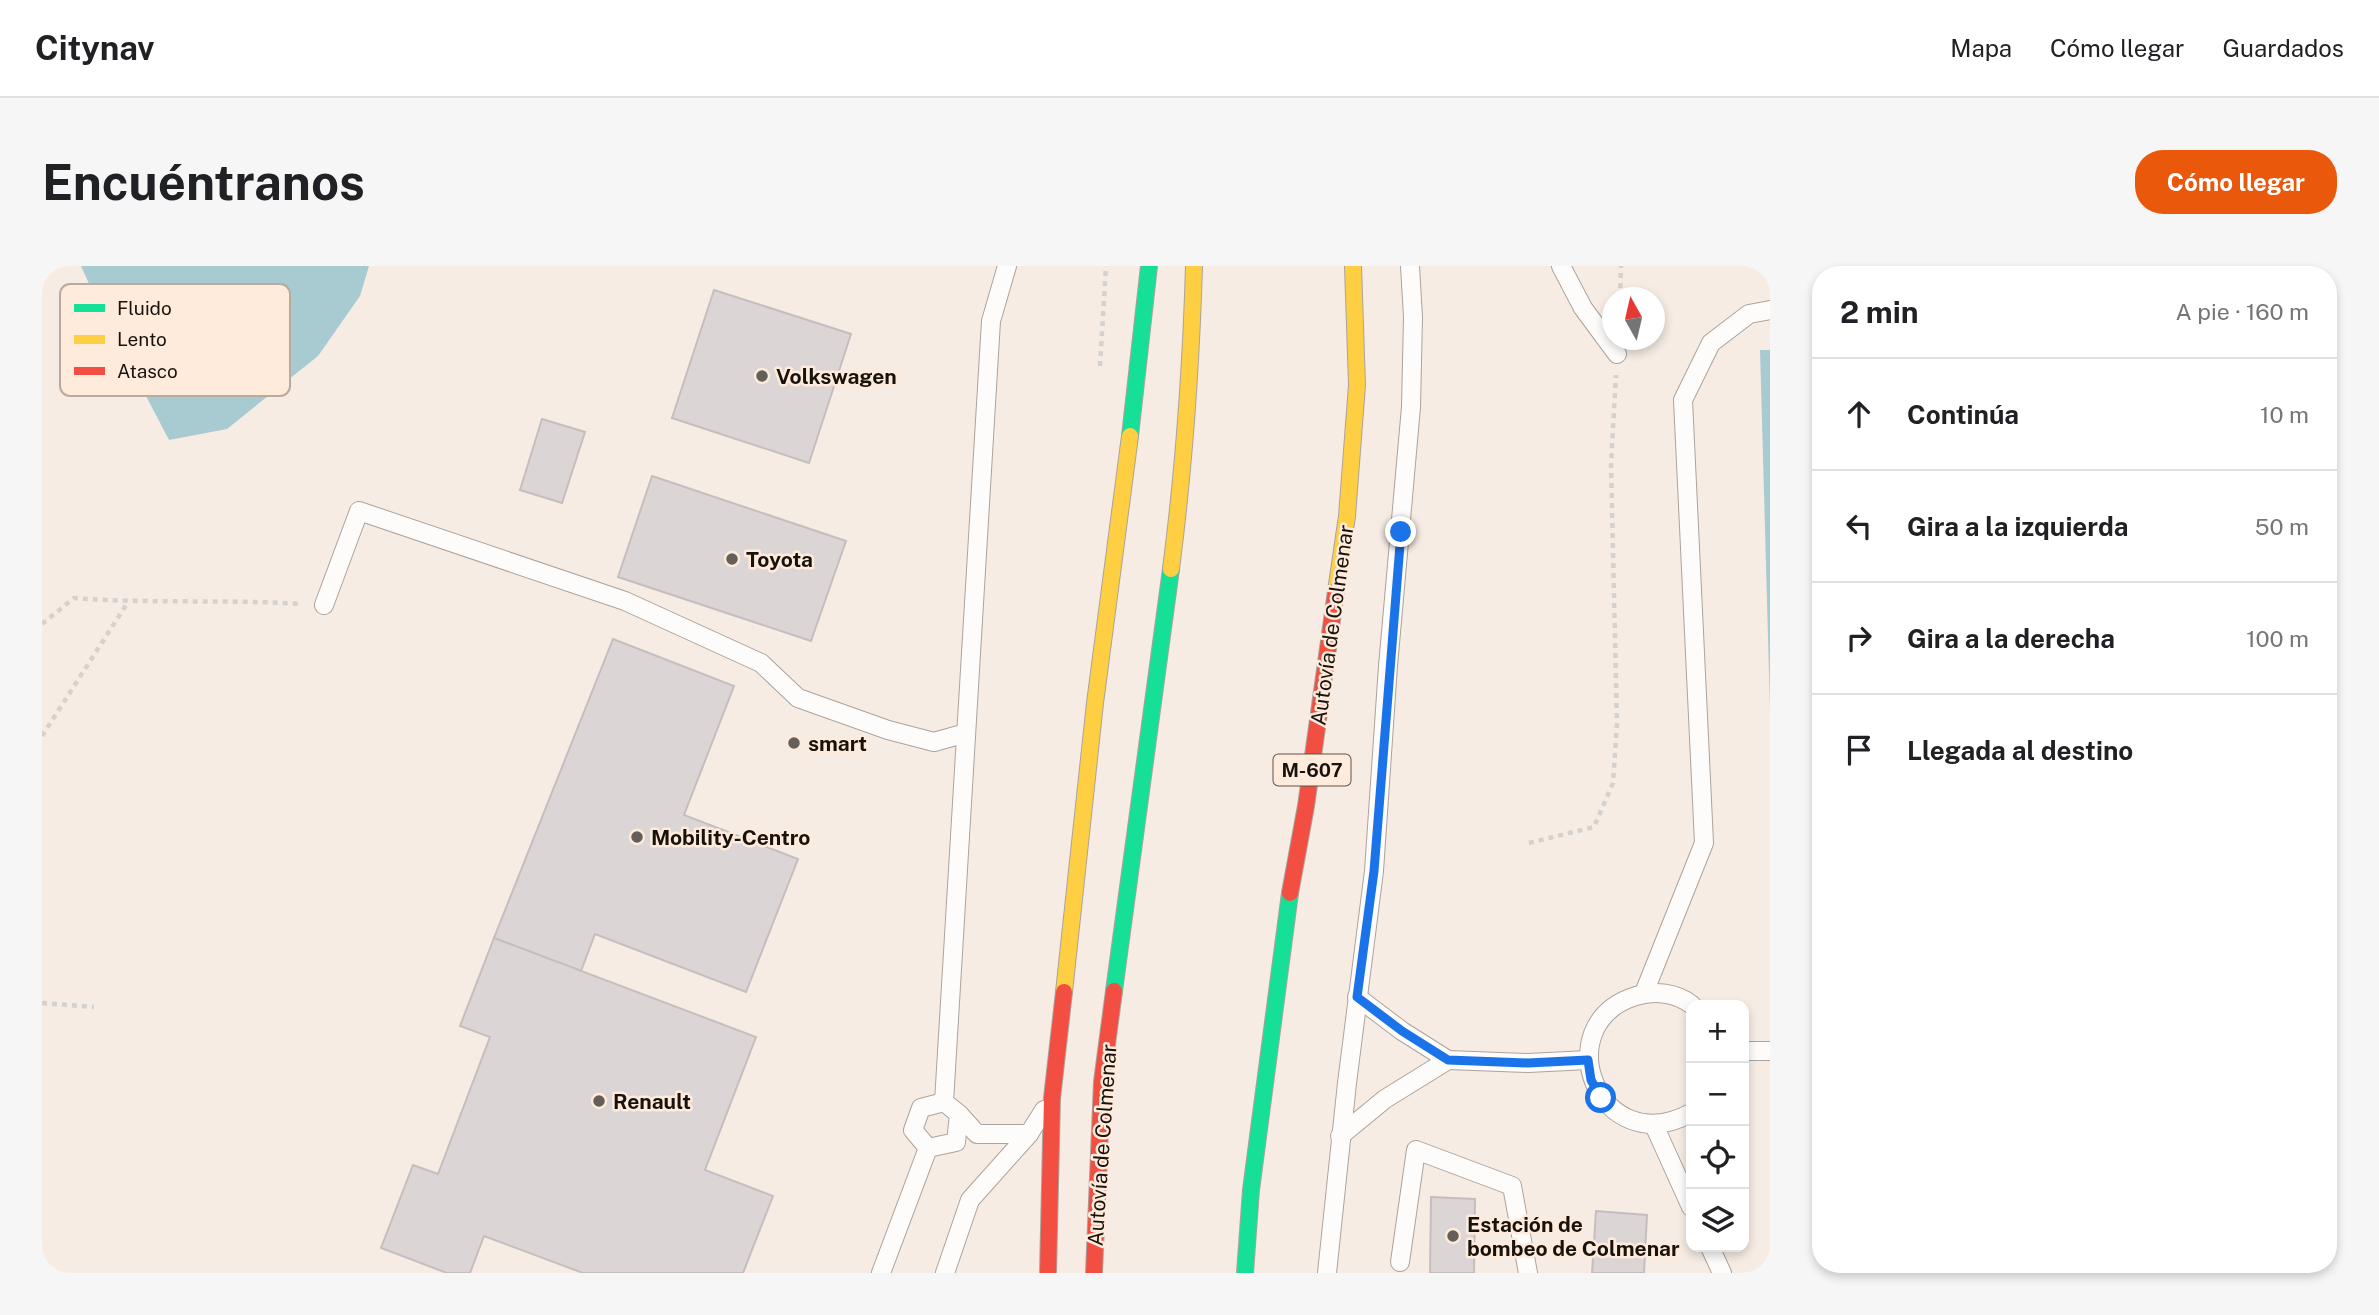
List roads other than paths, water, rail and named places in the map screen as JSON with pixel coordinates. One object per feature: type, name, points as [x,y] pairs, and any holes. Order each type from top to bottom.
[{"type":"highway","points":[[1048,1273],[1052,1098],[1095,703],[1122,508],[1149,266]]},
{"type":"highway","name":"Autovía de Colmenar","points":[[1094,1273],[1102,1082],[1182,484],[1194,266]]},
{"type":"highway","name":"Autovía de Colmenar","points":[[1245,1273],[1251,1190],[1284,932],[1307,806],[1347,516],[1357,385],[1353,266]]},
{"type":"lane","points":[[944,1102],[991,321],[1007,266]]},
{"type":"lane","points":[[1327,1273],[1340,1136],[1374,871],[1388,666],[1411,407],[1413,317],[1410,266]]},
{"type":"lane","points":[[1561,266],[1583,308],[1617,354]]},
{"type":"lane","points":[[1644,993],[1704,842],[1683,400],[1711,344],[1749,314],[1770,310]]},
{"type":"lane","points":[[324,605],[359,511],[625,601],[761,663],[798,698],[888,730],[934,742],[966,733]]},
{"type":"lane","points":[[1686,1000],[1666,994],[1644,993],[1626,999],[1610,1009],[1598,1024],[1590,1041],[1588,1060],[1591,1080],[1601,1098],[1615,1112],[1633,1121],[1654,1125],[1675,1121],[1686,1116]]},
{"type":"lane","points":[[1357,997],[1402,1031],[1448,1060],[1528,1063],[1588,1060]]},
{"type":"lane","points":[[1749,1051],[1770,1051]]},
{"type":"lane","points":[[1340,1136],[1385,1099],[1448,1060]]},
{"type":"lane","points":[[945,1273],[970,1200],[1029,1133],[1052,1098]]},
{"type":"lane","points":[[944,1102],[959,1114],[977,1135],[1029,1133]]},
{"type":"lane","points":[[928,1148],[913,1130],[921,1108],[944,1102]]},
{"type":"lane","points":[[928,1148],[956,1142],[959,1114]]},
{"type":"lane","points":[[1654,1125],[1686,1196]]},
{"type":"lane","points":[[881,1273],[928,1148]]},
{"type":"lane","points":[[1400,1262],[1416,1150],[1512,1186],[1528,1273]]},
{"type":"lane","points":[[1712,1252],[1722,1273]]},
{"type":"water","points":[[81,266],[369,266],[360,296],[318,356],[290,378],[290,284],[89,284]]},
{"type":"water","points":[[1760,350],[1770,350],[1770,708]]},
{"type":"water","points":[[146,396],[268,396],[227,429],[169,440]]},
{"type":"place","name":"Volkswagen","points":[[762,376]]},
{"type":"place","name":"Toyota","points":[[732,559]]},
{"type":"place","name":"smart","points":[[794,743]]},
{"type":"place","name":"Mobility-Centro","points":[[637,837]]},
{"type":"place","name":"Renault","points":[[599,1101]]},
{"type":"place","name":"Estación de bombeo de Colmenar","points":[[1453,1236]]}]
